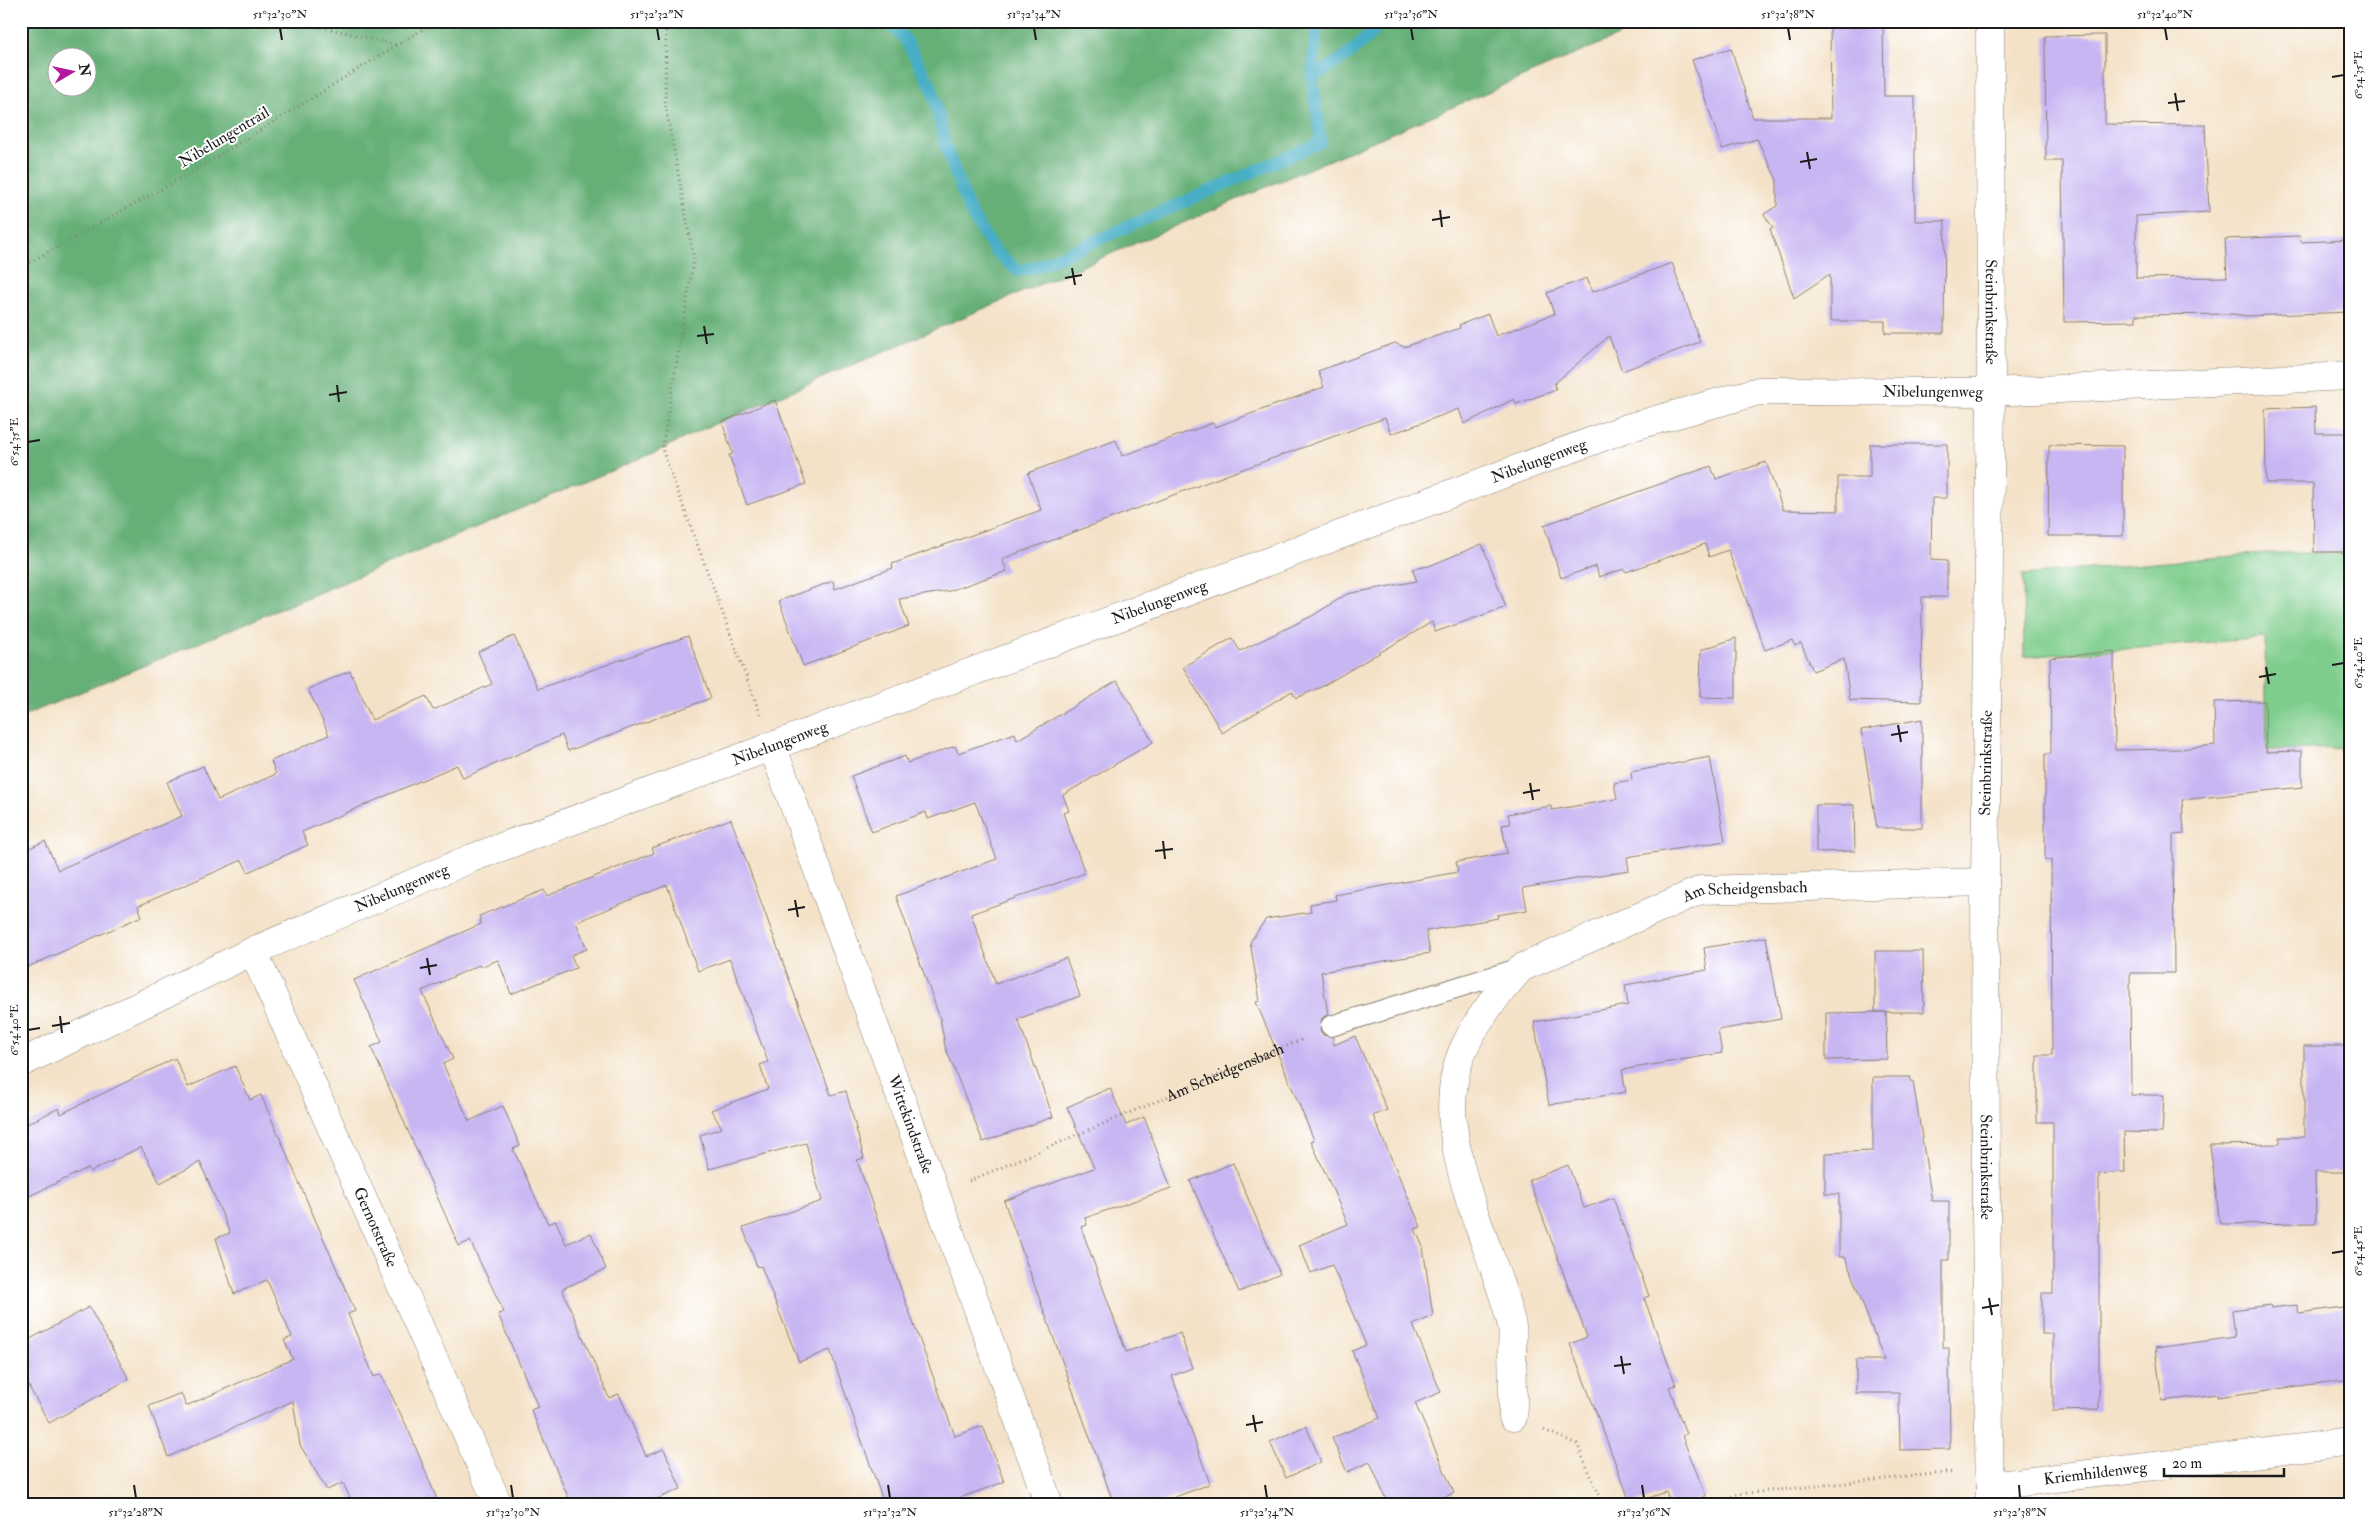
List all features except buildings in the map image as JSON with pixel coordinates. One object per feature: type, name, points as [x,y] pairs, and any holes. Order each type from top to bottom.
[{"type":"street","name":"Steinbrinkstraße","points":[[1990,21],[1991,392],[1985,882],[1986,1205],[1990,1486]]},
{"type":"street","name":"Nibelungenweg","points":[[21,1062],[253,951],[472,858],[1627,428],[1758,392],[1991,392],[2351,376]]},
{"type":"street","name":"Wittekindstraße","points":[[772,745],[1049,1504]]},
{"type":"street","name":"Am Scheidgensbach","points":[[1513,1416],[1512,1324],[1457,1157],[1454,1091],[1461,1056],[1481,1018],[1500,991],[1521,968],[1701,890],[1985,882]]},
{"type":"street","name":"Gernotstraße","points":[[253,951],[498,1504]]},
{"type":"street","name":"Kriemhildenweg","points":[[1990,1486],[2351,1442]]},
{"type":"lane","name":"Am Scheidgensbach","points":[[1331,1026],[1521,968]]},
{"type":"path","points":[[297,21],[398,45]]},
{"type":"path","name":"Nibelungentrail","points":[[21,267],[194,171],[436,21]]},
{"type":"path","points":[[666,21],[665,103],[694,259],[662,449],[772,745]]},
{"type":"path","name":"Am Scheidgensbach","points":[[935,1195],[1331,1026]]},
{"type":"path","points":[[1513,1416],[1577,1444],[1602,1504]]},
{"type":"path","points":[[1713,1504],[1738,1494],[1990,1486]]},
{"type":"green space","points":[[21,21],[1653,21],[701,430],[654,453],[21,717]]},
{"type":"green space","points":[[2266,553],[2351,553],[2351,748],[2267,750],[2265,638],[2024,657],[2023,575]]},
{"type":"waterway","points":[[886,21],[905,39],[932,88],[945,145],[969,210],[994,250],[1018,271],[1038,266],[1321,142],[1312,78],[1348,55],[1385,21]]},
{"type":"waterway","points":[[1312,78],[1317,21]]}]
